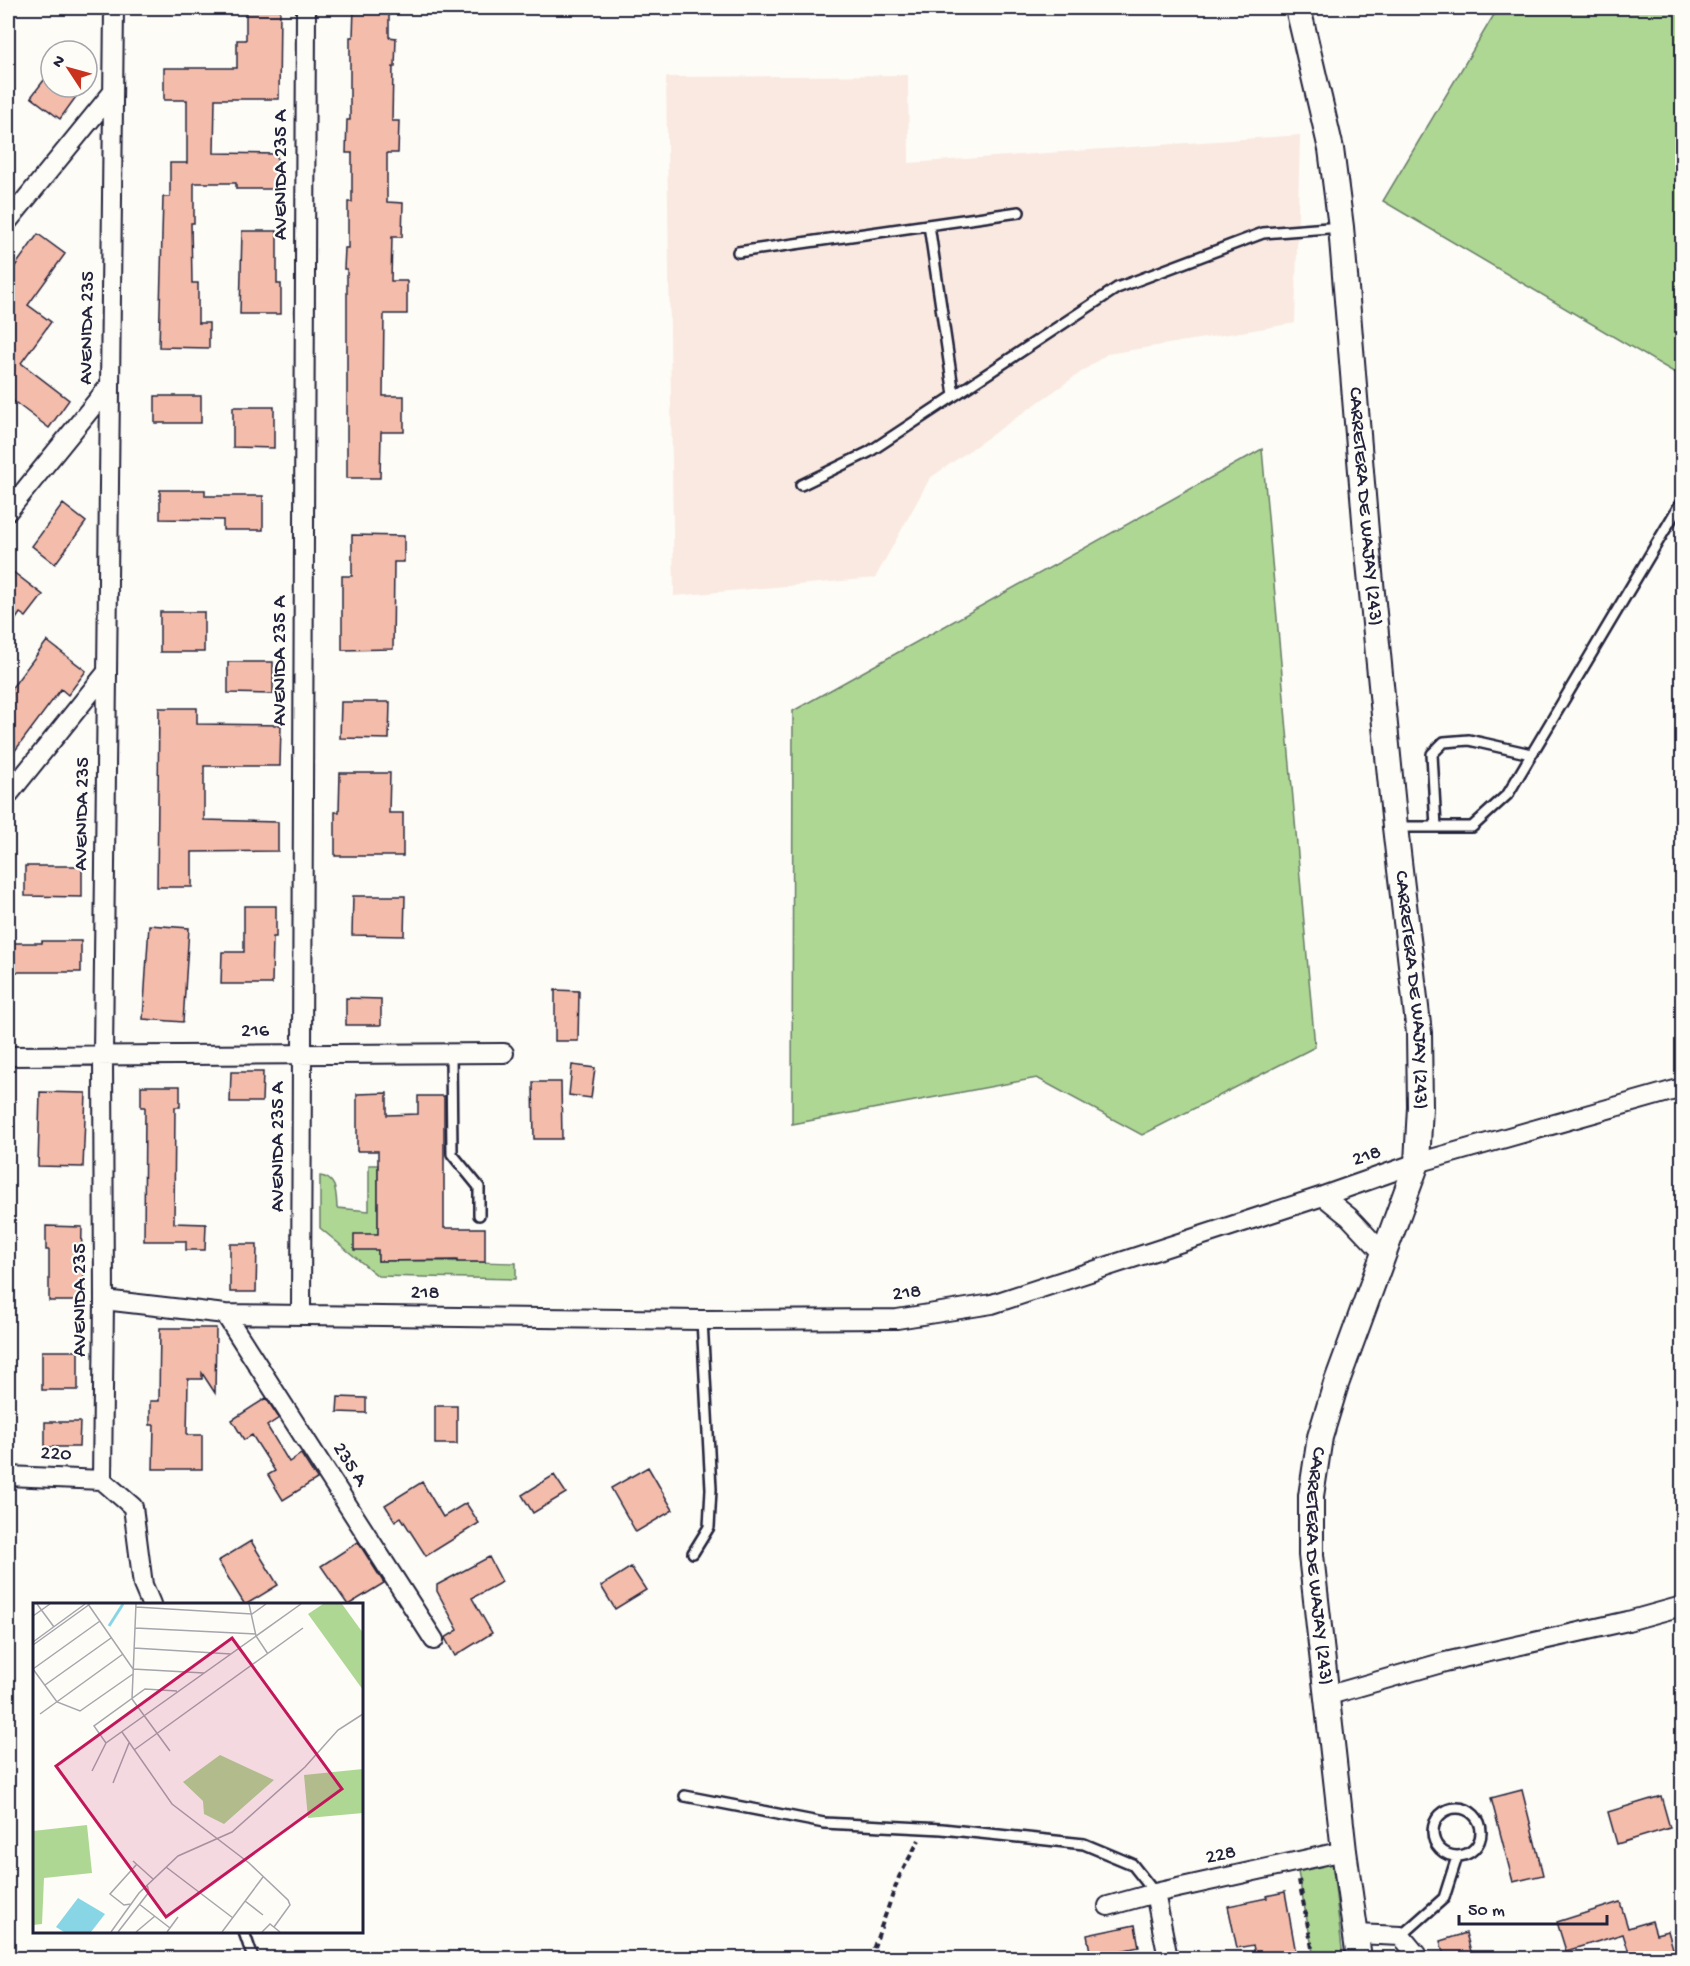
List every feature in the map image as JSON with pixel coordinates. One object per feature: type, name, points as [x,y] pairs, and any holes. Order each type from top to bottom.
[{"type":"main road","name":"CARRETERA DE WAJAY (243)","points":[[1298,8],[1331,149],[1341,227],[1367,543],[1395,827],[1419,1033],[1420,1107],[1417,1163],[1320,1437],[1311,1496],[1311,1555],[1344,1851],[1359,1959]]},
{"type":"street","name":"AVENIDA 235","points":[[102,1480],[103,1056],[114,8]]},
{"type":"street","name":"AVENIDA 235 A","points":[[301,1314],[306,8]]},
{"type":"street","points":[[8,221],[113,92]]},
{"type":"street","points":[[8,511],[110,385]]},
{"type":"street","points":[[8,795],[107,672]]},
{"type":"street","name":"216","points":[[8,1056],[504,1053]]},
{"type":"street","name":"218","points":[[104,1300],[225,1314],[702,1320],[897,1319],[992,1304],[1417,1163],[1683,1088]]},
{"type":"street","points":[[1323,1196],[1349,1217],[1384,1254]]},
{"type":"street","name":"235 A","points":[[225,1314],[434,1640]]},
{"type":"street","name":"220","points":[[8,1476],[102,1480]]},
{"type":"street","points":[[102,1480],[133,1507],[143,1585],[150,1603]]},
{"type":"street","points":[[1326,1696],[1445,1662],[1628,1621],[1683,1606]]},
{"type":"street","name":"228","points":[[1108,1906],[1155,1893],[1344,1851]]},
{"type":"street","points":[[1155,1893],[1168,1959]]},
{"type":"street","points":[[1356,1934],[1401,1936],[1416,1954],[1417,1959]]},
{"type":"lane","points":[[738,252],[1019,212]]},
{"type":"lane","points":[[928,225],[954,395]]},
{"type":"lane","points":[[801,485],[868,452],[1116,288],[1263,233],[1341,227]]},
{"type":"lane","points":[[1395,827],[1472,827],[1508,794],[1681,507]]},
{"type":"lane","points":[[1436,827],[1432,754],[1444,742],[1469,740],[1531,754]]},
{"type":"lane","points":[[451,1053],[452,1154],[478,1187],[478,1215]]},
{"type":"lane","points":[[693,1553],[709,1527],[710,1499],[702,1320]]},
{"type":"lane","points":[[685,1796],[824,1823],[925,1829],[1084,1844],[1132,1864],[1155,1893]]},
{"type":"lane","points":[[1458,1808],[1473,1814],[1481,1829],[1478,1845],[1465,1855],[1457,1857],[1449,1856],[1437,1847],[1432,1832],[1434,1824],[1443,1812],[1458,1808]]},
{"type":"lane","points":[[1401,1936],[1444,1898],[1457,1857]]},
{"type":"lane","points":[[244,1933],[253,1959]]},
{"type":"path","points":[[870,1959],[899,1877],[925,1829]]},
{"type":"path","points":[[1296,1862],[1314,1959]]},
{"type":"shaded area","points":[[908,75],[909,163],[1300,135],[1295,323],[1107,354],[930,478],[875,578],[674,596],[666,77]]},
{"type":"green space","points":[[1498,8],[1682,8],[1682,377],[1383,201]]},
{"type":"green space","points":[[1262,449],[1315,1047],[1142,1135],[1037,1078],[792,1124],[793,711]]},
{"type":"green space","points":[[369,1165],[378,1165],[378,1261],[516,1263],[516,1279],[378,1276],[320,1228],[320,1176],[326,1177],[333,1183],[337,1208],[369,1211]]},
{"type":"green space","points":[[1332,1861],[1343,1958],[1314,1958],[1298,1872]]},
{"type":"building","points":[[246,8],[280,8],[279,99],[215,99],[214,153],[277,154],[277,189],[236,189],[236,183],[194,183],[194,223],[191,223],[192,283],[198,283],[198,323],[209,323],[209,348],[159,347],[163,197],[170,197],[170,163],[187,163],[187,100],[164,100],[164,68],[237,68],[237,40],[246,40]]},
{"type":"building","points":[[354,8],[389,8],[389,37],[396,38],[392,121],[399,121],[398,153],[387,153],[387,202],[403,203],[402,237],[392,237],[391,281],[407,281],[407,314],[384,314],[383,396],[404,396],[404,432],[381,432],[380,478],[347,478],[347,269],[344,269],[345,248],[348,248],[348,202],[352,202],[352,153],[346,153],[347,120],[350,120],[350,37],[353,37]]},
{"type":"building","points":[[39,87],[39,99],[74,99],[60,119],[31,97]]},
{"type":"building","points":[[242,231],[277,231],[277,284],[281,284],[281,314],[240,314]]},
{"type":"building","points":[[38,234],[65,254],[28,305],[51,322],[21,363],[69,400],[49,428],[8,397],[8,276]]},
{"type":"building","points":[[155,396],[201,396],[201,423],[155,423]]},
{"type":"building","points":[[233,407],[274,407],[274,448],[233,447]]},
{"type":"building","points":[[160,490],[205,490],[205,496],[263,496],[263,530],[223,530],[223,520],[160,519]]},
{"type":"building","points":[[63,504],[86,522],[55,564],[32,546]]},
{"type":"building","points":[[352,535],[404,536],[404,562],[394,562],[393,649],[342,650],[342,576],[352,576]]},
{"type":"building","points":[[8,568],[43,595],[26,617],[20,613],[8,631]]},
{"type":"building","points":[[160,612],[204,612],[204,652],[160,652]]},
{"type":"building","points":[[47,641],[86,671],[68,695],[61,689],[8,760],[8,693]]},
{"type":"building","points":[[228,662],[273,662],[273,694],[228,693]]},
{"type":"building","points":[[341,702],[390,702],[389,739],[340,738]]},
{"type":"building","points":[[159,708],[197,708],[197,724],[281,725],[280,766],[204,766],[204,820],[278,822],[278,851],[192,852],[192,887],[157,887]]},
{"type":"building","points":[[340,773],[390,773],[389,813],[403,813],[403,856],[335,856],[335,812],[339,812]]},
{"type":"building","points":[[25,866],[82,866],[82,897],[25,896]]},
{"type":"building","points":[[353,896],[405,896],[404,936],[352,935]]},
{"type":"building","points":[[244,906],[276,906],[272,984],[221,984],[222,952],[244,952]]},
{"type":"building","points":[[149,925],[189,928],[183,1022],[143,1019]]},
{"type":"building","points":[[42,941],[81,941],[81,972],[8,972],[8,943],[42,943]]},
{"type":"building","points":[[555,990],[579,991],[578,1041],[555,1041]]},
{"type":"building","points":[[346,998],[381,999],[381,1025],[346,1025]]},
{"type":"building","points":[[572,1065],[595,1068],[591,1098],[569,1095]]},
{"type":"building","points":[[231,1072],[263,1072],[262,1102],[230,1102]]},
{"type":"building","points":[[533,1082],[561,1082],[562,1139],[534,1139]]},
{"type":"building","points":[[141,1086],[180,1086],[180,1107],[175,1107],[174,1223],[206,1224],[205,1250],[186,1250],[186,1241],[144,1241],[145,1107],[141,1107]]},
{"type":"building","points":[[40,1092],[86,1093],[83,1167],[38,1166]]},
{"type":"building","points":[[387,1093],[387,1115],[418,1114],[418,1096],[444,1096],[444,1228],[485,1228],[485,1262],[378,1261],[378,1250],[354,1250],[354,1234],[378,1234],[378,1151],[357,1151],[357,1094]]},
{"type":"building","points":[[46,1226],[82,1227],[81,1270],[84,1270],[84,1301],[49,1301],[49,1250],[46,1250]]},
{"type":"building","points":[[230,1244],[257,1244],[256,1292],[230,1292]]},
{"type":"building","points":[[160,1328],[216,1328],[215,1393],[202,1373],[202,1379],[188,1379],[187,1435],[202,1435],[202,1469],[153,1469],[154,1425],[150,1425],[150,1401],[159,1401]]},
{"type":"building","points":[[42,1351],[78,1351],[78,1390],[42,1390]]},
{"type":"building","points":[[338,1397],[366,1398],[366,1413],[337,1412]]},
{"type":"building","points":[[266,1398],[279,1418],[267,1426],[289,1462],[301,1454],[317,1479],[283,1500],[268,1475],[275,1471],[252,1435],[244,1440],[232,1420]]},
{"type":"building","points":[[435,1406],[457,1406],[457,1444],[435,1444]]},
{"type":"building","points":[[45,1422],[80,1422],[79,1447],[45,1447]]},
{"type":"building","points":[[648,1467],[673,1510],[636,1532],[611,1488]]},
{"type":"building","points":[[554,1475],[566,1493],[533,1513],[522,1495]]},
{"type":"building","points":[[422,1482],[443,1517],[466,1503],[479,1523],[426,1556],[401,1517],[395,1521],[385,1505]]},
{"type":"building","points":[[251,1541],[278,1585],[248,1603],[244,1603],[218,1561]]},
{"type":"building","points":[[358,1542],[384,1583],[351,1603],[347,1603],[321,1566]]},
{"type":"building","points":[[489,1557],[502,1582],[472,1598],[492,1633],[455,1656],[445,1638],[458,1630],[437,1591],[437,1585]]},
{"type":"building","points":[[631,1567],[646,1590],[615,1609],[601,1586]]},
{"type":"building","points":[[1522,1790],[1543,1875],[1513,1882],[1491,1798]]},
{"type":"building","points":[[1661,1796],[1670,1828],[1617,1844],[1608,1812]]},
{"type":"building","points":[[1285,1892],[1297,1959],[1256,1959],[1253,1945],[1237,1948],[1228,1906]]},
{"type":"building","points":[[1620,1902],[1628,1928],[1652,1921],[1656,1934],[1668,1931],[1676,1959],[1631,1959],[1623,1934],[1566,1951],[1557,1922]]},
{"type":"building","points":[[1135,1925],[1139,1947],[1091,1957],[1087,1935]]},
{"type":"building","points":[[1466,1933],[1473,1959],[1445,1959],[1440,1941]]}]
